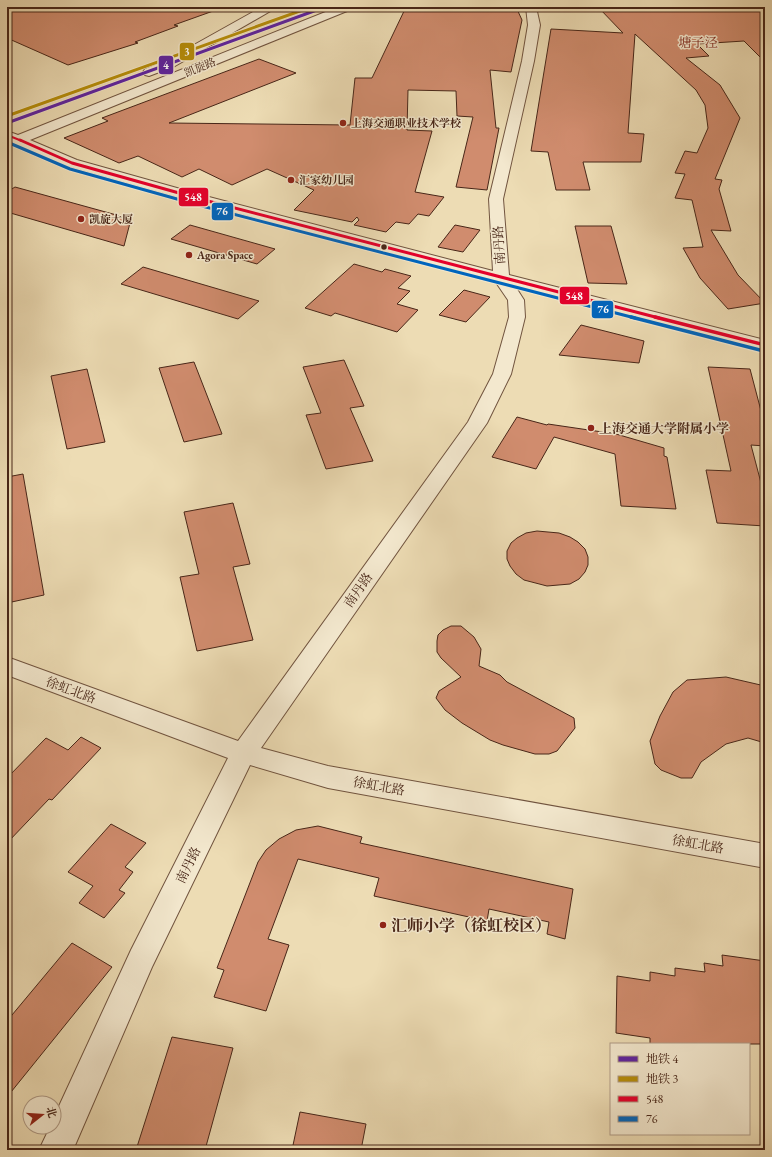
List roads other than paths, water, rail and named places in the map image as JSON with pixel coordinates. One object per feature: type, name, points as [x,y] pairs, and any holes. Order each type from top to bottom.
[{"type":"street","name":"凯旋路","points":[[10,137],[171,63],[270,7]]},
{"type":"street","name":"凯旋路","points":[[10,137],[348,7]]},
{"type":"street","name":"南丹路","points":[[56,1150],[141,960],[243,753],[477,423],[502,374],[518,316],[516,300],[501,278],[496,199],[530,47],[534,25],[531,7]]},
{"type":"street","points":[[10,137],[72,162],[204,200],[765,345]]},
{"type":"street","name":"徐虹北路","points":[[7,666],[243,753],[328,777],[765,856]]},
{"type":"metro line","name":"3","points":[[7,116],[311,7]]},
{"type":"metro line","name":"4","points":[[7,123],[325,7]]},
{"type":"place","name":"上海交通职业技术学校","points":[[343,123]]},
{"type":"place","name":"汇家幼儿园","points":[[291,180]]},
{"type":"place","name":"凯旋大厦","points":[[81,219]]},
{"type":"place","name":"Agora Space","points":[[189,255]]},
{"type":"place","name":"上海交通大学附属小学","points":[[591,428]]},
{"type":"place","name":"汇师小学（徐虹校区）","points":[[383,925]]},
{"type":"district","name":"塘子泾","points":[[698,42]]}]
